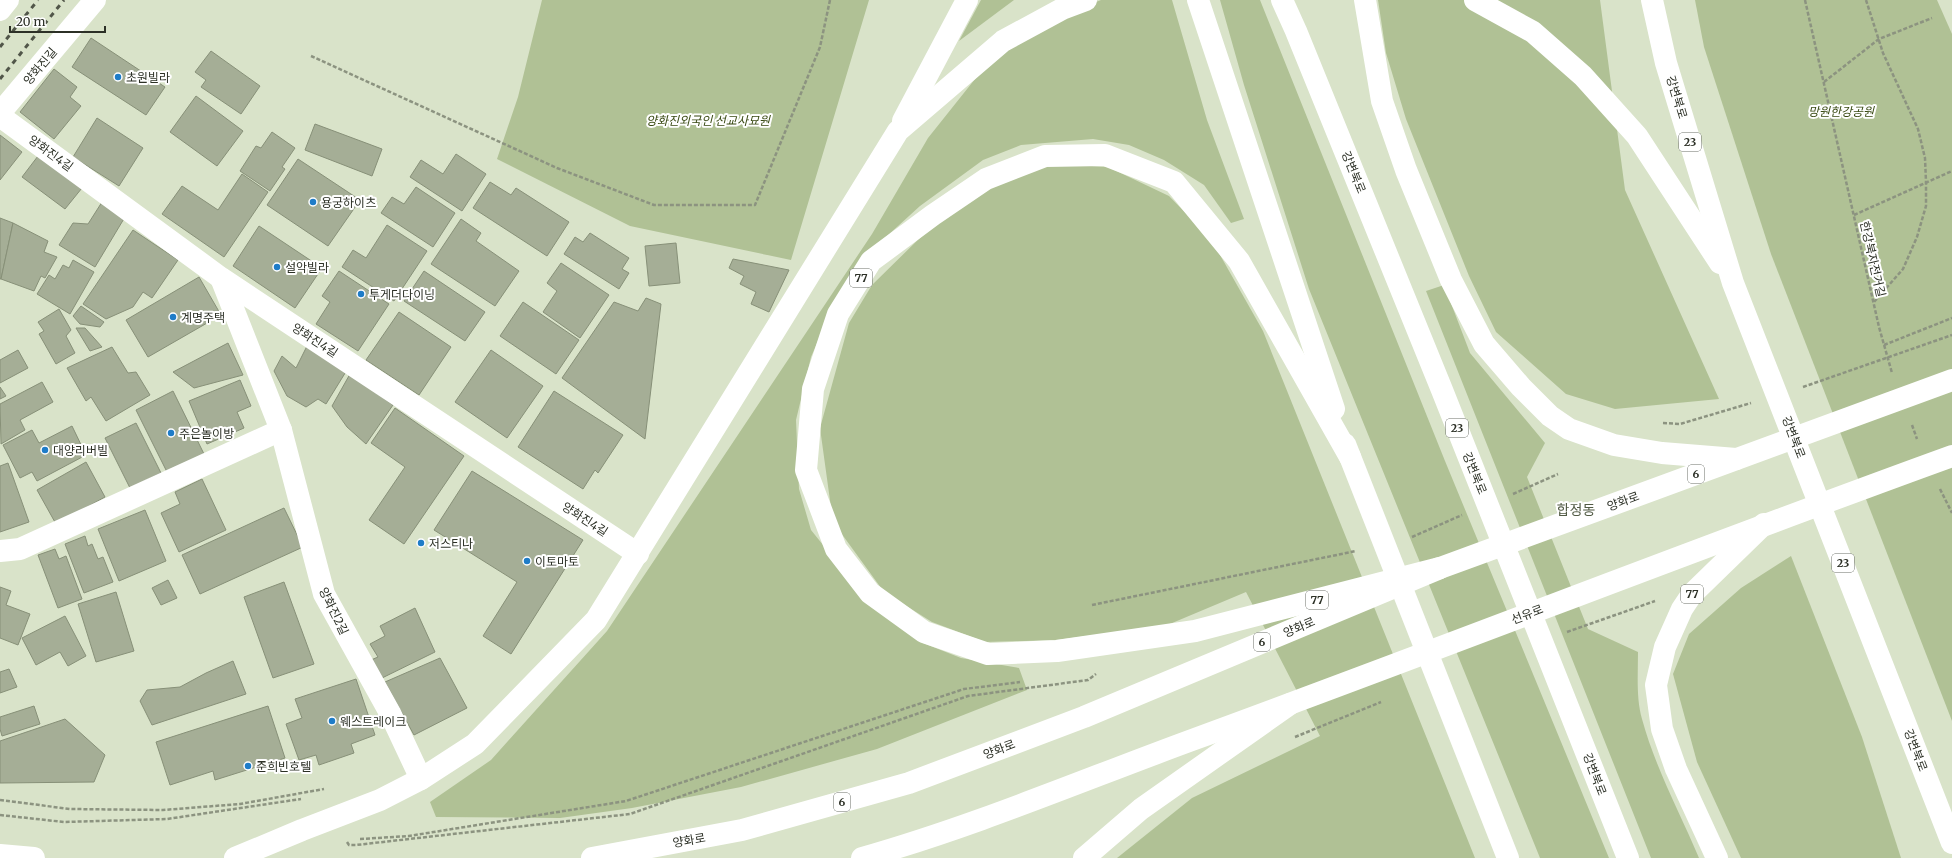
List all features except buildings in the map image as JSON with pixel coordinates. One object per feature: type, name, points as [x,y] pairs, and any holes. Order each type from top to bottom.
[{"type":"main road","points":[[0,10],[8,0]]},
{"type":"main road","name":"양화진길","points":[[0,113],[94,0]]},
{"type":"main road","points":[[950,31],[959,0]]},
{"type":"main road","points":[[235,858],[380,800],[421,779],[476,744],[596,620],[898,131],[967,0]]},
{"type":"main road","points":[[898,131],[1003,41],[1062,9],[1086,0]]},
{"type":"main road","points":[[1198,0],[1350,457],[1508,858]]},
{"type":"main road","name":"강변북로","points":[[1282,0],[1299,38],[1442,390],[1628,858]]},
{"type":"main road","points":[[1365,0],[1382,101],[1406,170],[1451,280],[1484,344],[1521,387],[1550,416],[1569,429],[1614,445],[1662,453],[1736,459]]},
{"type":"main road","points":[[1475,0],[1533,32]]},
{"type":"main road","points":[[1508,0],[1533,32],[1582,76],[1637,136],[1733,282]]},
{"type":"main road","name":"강변북로","points":[[1652,0],[1666,63],[1733,282],[1952,843]]},
{"type":"main road","name":"양화진4길","points":[[0,116],[221,278],[638,554]]},
{"type":"main road","name":"77","points":[[1350,457],[1238,261],[1174,182],[1105,155],[1045,156],[986,179],[933,215],[871,261],[838,314],[813,389],[806,470],[836,549],[870,593],[924,632],[988,654],[1057,651],[1195,631],[1440,568]]},
{"type":"main road","name":"양화진2길","points":[[221,278],[281,430],[324,594],[390,713],[421,779]]},
{"type":"main road","name":"양화로","points":[[592,858],[742,830],[909,783],[1084,717],[1440,568],[1952,380]]},
{"type":"main road","points":[[0,551],[20,549],[281,430]]},
{"type":"main road","points":[[1764,524],[1952,456]]},
{"type":"main road","name":"77","points":[[1716,858],[1676,769],[1662,729],[1656,685],[1664,647],[1682,609],[1692,594],[1764,524]]},
{"type":"main road","name":"선유로","points":[[1290,704],[1764,524]]},
{"type":"main road","points":[[862,858],[928,839],[1290,704]]},
{"type":"main road","points":[[1084,858],[1141,810],[1290,704]]},
{"type":"main road","points":[[0,855],[34,858]]},
{"type":"path","points":[[311,56],[556,168],[654,206],[755,205],[820,47],[830,0]]},
{"type":"path","name":"한강북자전거길","points":[[1806,0],[1873,302],[1892,374]]},
{"type":"path","points":[[1866,0],[1883,53],[1918,129],[1925,158],[1926,182],[1926,206],[1917,237],[1904,269],[1873,302]]},
{"type":"path","points":[[1824,82],[1879,39],[1932,18]]},
{"type":"path","points":[[1854,215],[1952,170]]},
{"type":"path","points":[[1884,345],[1952,318]]},
{"type":"path","points":[[1912,424],[1920,445]]},
{"type":"path","points":[[1508,495],[1558,474]]},
{"type":"path","points":[[1939,486],[1952,513]]},
{"type":"path","points":[[1409,538],[1466,514]]},
{"type":"path","points":[[1092,605],[1363,549]]},
{"type":"path","points":[[333,818],[349,845],[356,845],[630,814],[968,696],[1088,680],[1098,673],[1090,674]]},
{"type":"path","points":[[356,839],[409,836],[626,801],[964,689],[1027,682]]},
{"type":"path","points":[[0,800],[70,809],[163,810],[240,804],[324,789]]},
{"type":"path","points":[[0,815],[64,822],[167,819],[305,798]]},
{"type":"green space","name":"양화진외국인 선교사묘원","points":[[542,0],[869,0],[791,260],[630,226],[497,159],[518,97]]},
{"type":"green space","points":[[981,0],[1014,0],[959,41]]},
{"type":"green space","points":[[1101,0],[1172,0],[1207,120],[1244,219],[1231,223],[1204,185],[1164,160],[1129,145],[1093,139],[1021,145],[983,160],[920,206],[864,257],[834,304],[811,357],[796,420],[799,489],[811,530],[868,601],[923,643],[961,658],[1019,668],[1027,690],[877,749],[741,787],[632,808],[560,818],[436,817],[430,802],[491,760],[607,631],[872,234],[928,138],[987,64],[1054,19]]},
{"type":"green space","points":[[1220,0],[1260,0],[1445,461],[1609,858],[1540,858],[1309,289],[1244,85]]},
{"type":"green space","points":[[1378,0],[1600,0],[1625,190],[1719,399],[1615,409],[1566,394],[1496,332],[1469,276],[1406,119],[1386,53]]},
{"type":"green space","name":"망원한강공원","points":[[1695,0],[1937,0],[1952,34],[1952,721],[1771,254],[1704,47]]},
{"type":"green space","points":[[1044,163],[1108,167],[1169,196],[1211,239],[1263,331],[1475,858],[1117,858],[1192,798],[1320,736],[1246,592],[1165,626],[1056,640],[985,642],[932,622],[884,592],[833,522],[820,428],[849,323],[872,285],[929,229],[986,187]]},
{"type":"green space","points":[[1444,285],[1470,353],[1545,443],[1527,477],[1588,629],[1638,652],[1638,694],[1640,711],[1647,737],[1699,858],[1651,858],[1426,291]]},
{"type":"green space","points":[[1791,556],[1862,737],[1901,858],[1741,858],[1697,762],[1673,674],[1689,634],[1741,588]]},
{"type":"railway","points":[[0,47],[38,0]]},
{"type":"railway","points":[[0,79],[64,0]]},
{"type":"place","name":"초원빌라","points":[[118,77]]},
{"type":"place","name":"용궁하이츠","points":[[313,202]]},
{"type":"place","name":"설악빌라","points":[[277,267]]},
{"type":"place","name":"투게더다이닝","points":[[361,294]]},
{"type":"place","name":"계명주택","points":[[173,317]]},
{"type":"place","name":"주은놀이방","points":[[171,433]]},
{"type":"place","name":"대양리버빌","points":[[45,450]]},
{"type":"place","name":"저스티나","points":[[421,543]]},
{"type":"place","name":"이토마토","points":[[527,561]]},
{"type":"place","name":"웨스트레이크","points":[[332,721]]},
{"type":"place","name":"준희빈호텔","points":[[248,766]]},
{"type":"district","name":"합정동","points":[[1576,510]]}]
